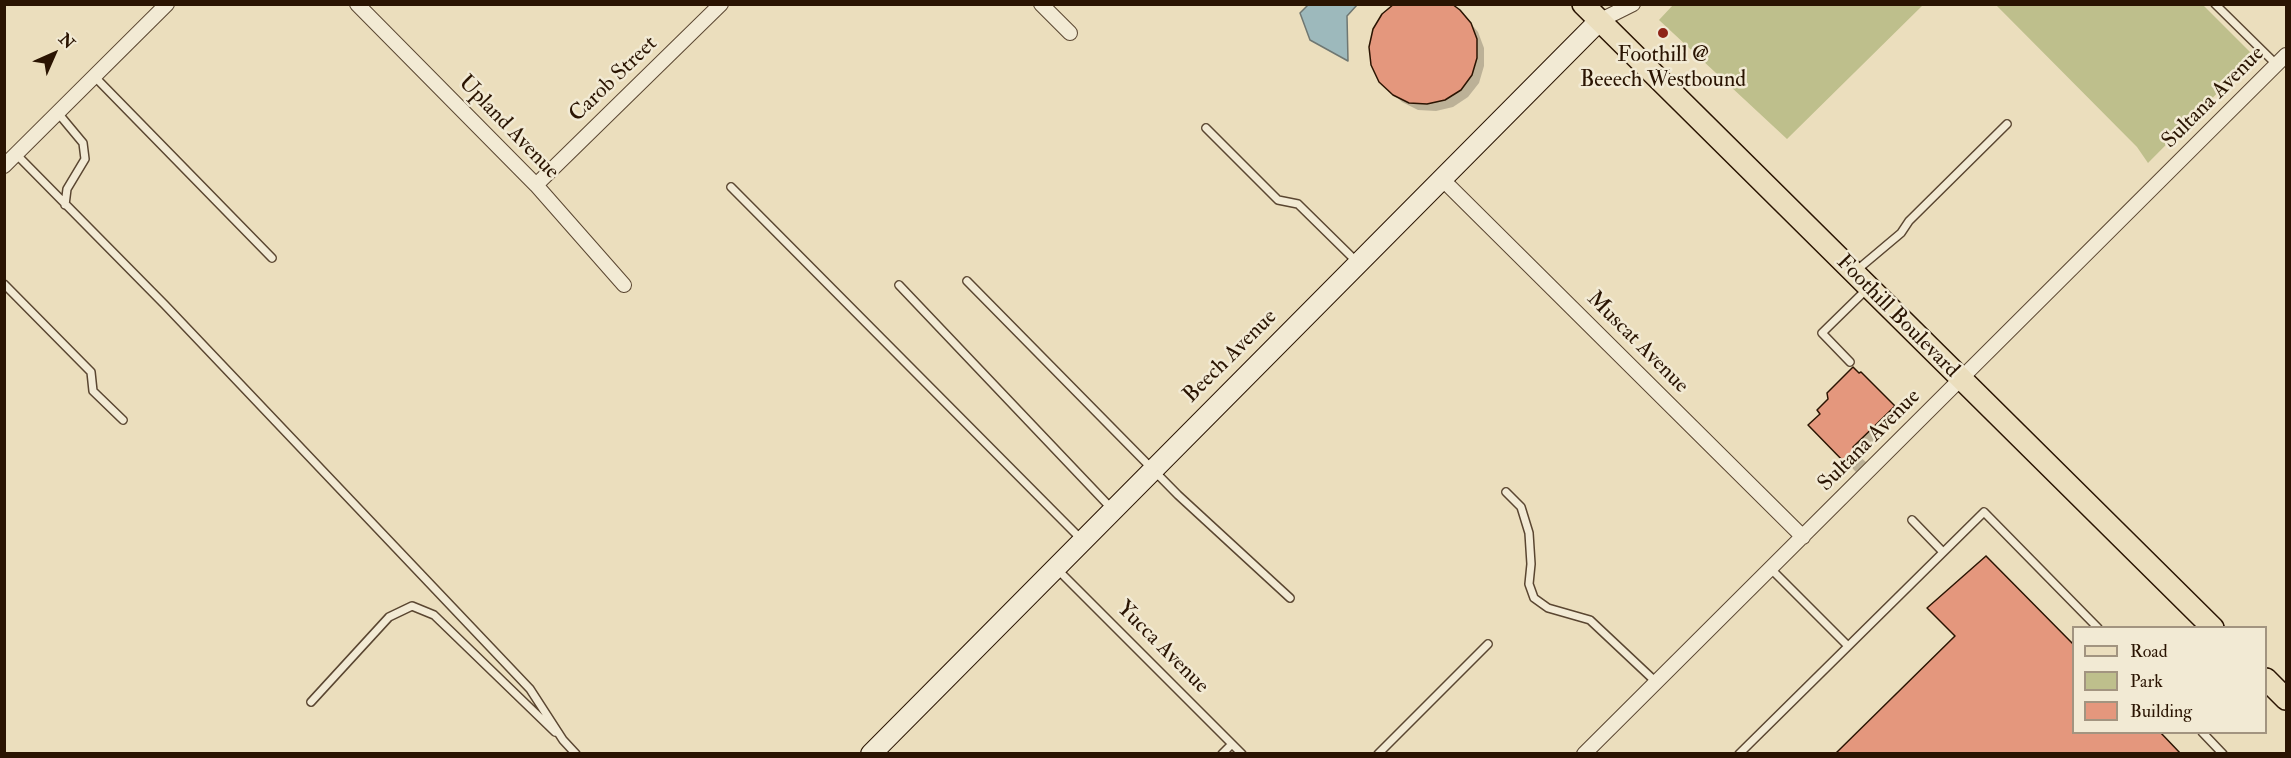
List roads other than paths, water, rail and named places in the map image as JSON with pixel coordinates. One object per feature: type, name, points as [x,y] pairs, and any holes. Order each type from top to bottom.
[{"type":"main road","name":"Foothill Boulevard","points":[[1583,4],[1961,381],[2212,626]]},
{"type":"main road","name":"Beech Avenue","points":[[871,753],[1599,21]]},
{"type":"main road","points":[[2267,681],[2286,699]]},
{"type":"street","points":[[4,166],[167,4]]},
{"type":"street","name":"Upland Avenue","points":[[357,4],[536,185],[624,285]]},
{"type":"street","points":[[1041,4],[1070,33]]},
{"type":"street","name":"Beech Avenue","points":[[1599,21],[1633,4]]},
{"type":"street","name":"Carob Street","points":[[536,185],[714,9]]},
{"type":"street","name":"Sultana Avenue","points":[[1584,753],[2282,60]]},
{"type":"street","name":"Muscat Avenue","points":[[1442,179],[1803,537]]},
{"type":"lane","points":[[2215,4],[2282,60]]},
{"type":"lane","points":[[94,76],[272,258]]},
{"type":"lane","points":[[58,113],[83,143],[85,159],[67,189],[66,205]]},
{"type":"lane","points":[[1852,273],[1900,233],[1909,221],[2007,124]]},
{"type":"lane","points":[[1206,128],[1278,200],[1298,204],[1358,264]]},
{"type":"lane","points":[[16,154],[165,305],[530,689],[563,740]]},
{"type":"lane","points":[[731,187],[1083,541]]},
{"type":"lane","points":[[967,281],[1178,495],[1290,598]]},
{"type":"lane","points":[[4,284],[91,372],[93,391],[123,420]]},
{"type":"lane","points":[[899,285],[1113,510]]},
{"type":"lane","points":[[1850,362],[1822,333],[1868,288]]},
{"type":"lane","points":[[1506,492],[1521,507],[1529,533],[1531,564],[1529,584],[1534,598],[1548,608],[1590,620],[1656,682]]},
{"type":"lane","points":[[1740,753],[1984,512],[2097,626]]},
{"type":"lane","points":[[1911,520],[1943,552]]},
{"type":"lane","name":"Yucca Avenue","points":[[1056,568],[1242,753]]},
{"type":"lane","points":[[1771,569],[1848,646]]},
{"type":"lane","points":[[311,702],[389,616],[412,606],[434,615],[576,753]]},
{"type":"lane","points":[[1378,753],[1488,644]]},
{"type":"lane","points":[[2204,734],[2223,753]]},
{"type":"lane","points":[[1222,753],[1232,744]]},
{"type":"water","points":[[1308,5],[1357,5],[1347,16],[1348,61],[1310,40],[1300,13]]},
{"type":"place","name":"Foothill @ Beeech Westbound","points":[[1663,33]]}]
